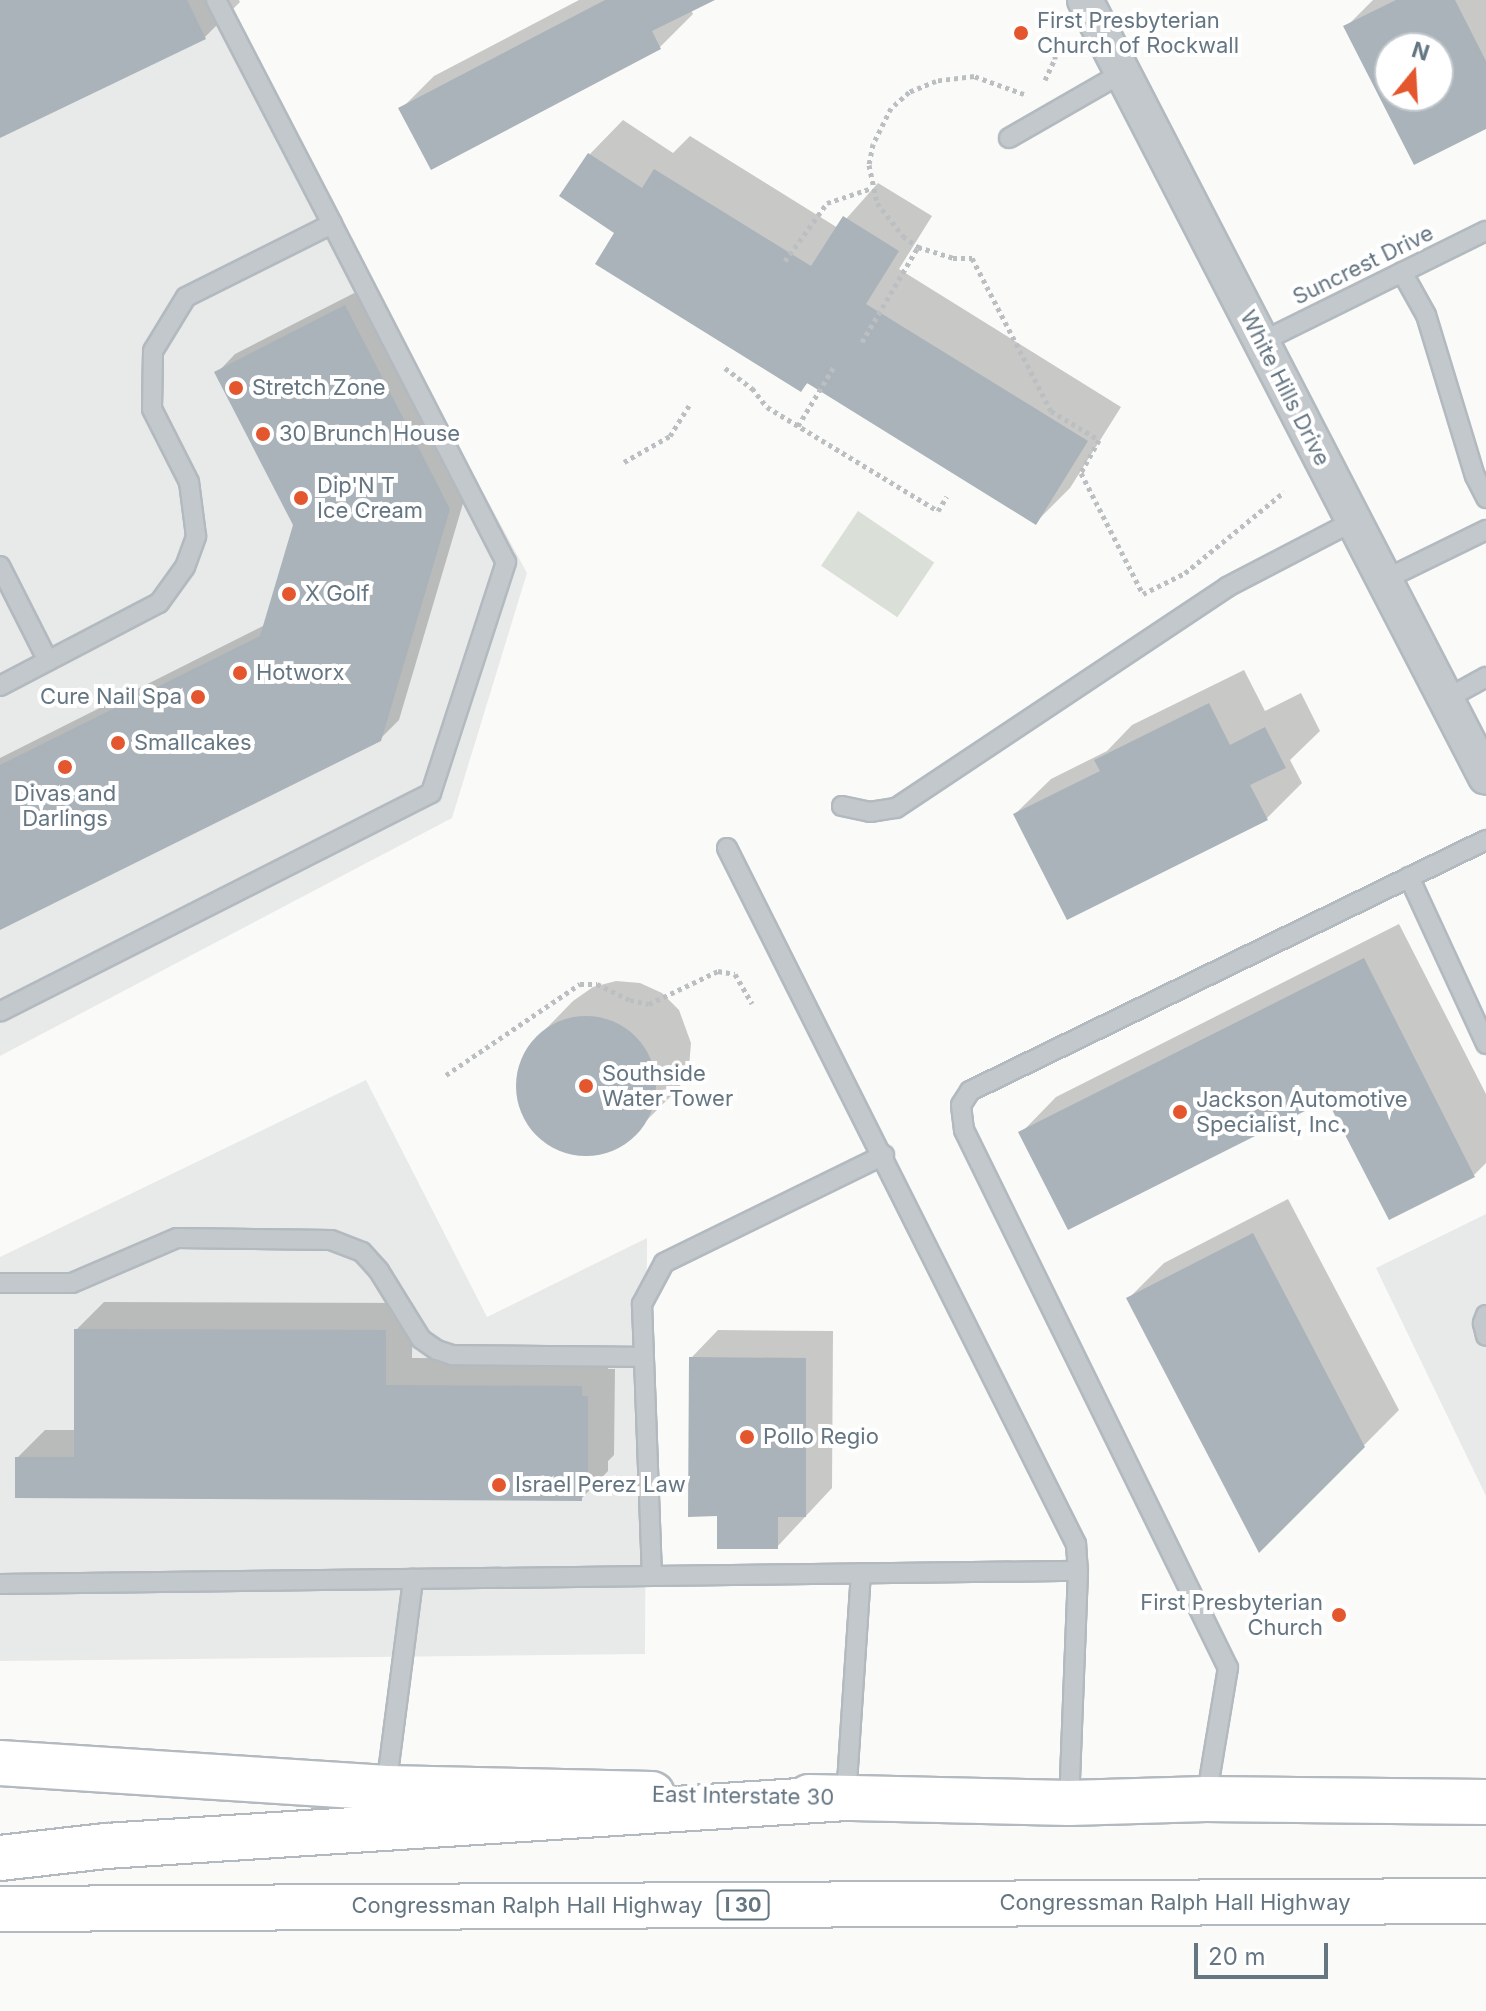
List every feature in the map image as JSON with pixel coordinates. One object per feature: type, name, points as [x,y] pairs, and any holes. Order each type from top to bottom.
[{"type":"main road","name":"East Interstate 30","points":[[0,1763],[386,1788],[1069,1803],[1206,1799],[1486,1802]]},
{"type":"main road","points":[[0,1858],[106,1846],[846,1798]]},
{"type":"main road","name":"Congressman Ralph Hall Highway","points":[[0,1909],[1486,1901]]},
{"type":"street","name":"White Hills Drive","points":[[1085,0],[1486,777]]},
{"type":"lane","points":[[0,1012],[431,793],[506,562],[216,0]]},
{"type":"lane","points":[[1009,138],[1122,73]]},
{"type":"lane","points":[[0,686],[159,603],[185,567],[196,536],[189,482],[152,409],[153,351],[186,297],[332,224]]},
{"type":"lane","name":"Suncrest Drive","points":[[1261,342],[1486,231]]},
{"type":"lane","points":[[1402,272],[1426,315],[1475,476],[1486,498]]},
{"type":"lane","points":[[842,806],[870,812],[896,808],[1227,587],[1354,521]]},
{"type":"lane","points":[[1384,580],[1486,530]]},
{"type":"lane","points":[[0,566],[48,661]]},
{"type":"lane","points":[[1446,699],[1486,677]]},
{"type":"lane","points":[[1206,1799],[1228,1668],[964,1130],[961,1105],[970,1091],[1486,840]]},
{"type":"lane","points":[[727,848],[884,1155],[1076,1544],[1078,1571],[1069,1803]]},
{"type":"lane","points":[[1409,877],[1486,1044]]},
{"type":"lane","points":[[652,1576],[642,1304],[664,1263],[884,1155]]},
{"type":"lane","points":[[0,1283],[72,1283],[177,1238],[331,1240],[362,1252],[379,1271],[421,1339],[437,1350],[452,1355],[642,1357]]},
{"type":"lane","points":[[1486,1315],[1483,1323],[1486,1336]]},
{"type":"lane","points":[[0,1584],[1078,1571]]},
{"type":"lane","points":[[846,1798],[861,1574]]},
{"type":"lane","points":[[386,1788],[413,1579]]},
{"type":"path","points":[[1055,47],[1055,59],[1047,79],[1024,94],[974,76],[936,81],[909,92],[891,108],[880,125],[869,165],[872,188],[887,219],[918,247],[953,258],[972,258],[1051,411],[1099,440],[1081,473],[1143,594],[1185,573],[1284,492]]},
{"type":"path","points":[[785,261],[827,203],[872,188]]},
{"type":"path","points":[[862,342],[918,247]]},
{"type":"path","points":[[798,426],[835,365]]},
{"type":"path","points":[[725,368],[752,388],[767,407],[938,511],[947,496]]},
{"type":"path","points":[[624,462],[670,436],[689,405]]},
{"type":"path","points":[[446,1075],[580,984],[597,984],[630,1000],[649,1004],[718,971],[735,974],[752,1004]]},
{"type":"shaded area","points":[[0,0],[215,0],[527,573],[452,818],[0,1056]]},
{"type":"shaded area","points":[[858,511],[934,562],[897,617],[821,566]]},
{"type":"shaded area","points":[[366,1080],[487,1317],[647,1238],[645,1654],[0,1661],[0,1257]]},
{"type":"shaded area","points":[[1486,1214],[1486,1496],[1376,1268]]},
{"type":"building","points":[[0,0],[187,0],[206,39],[0,138]]},
{"type":"building","points":[[605,0],[715,0],[652,31],[661,49],[431,170],[398,108]]},
{"type":"building","points":[[1396,0],[1455,0],[1486,61],[1486,129],[1414,165],[1387,112],[1454,112],[1454,32],[1374,32],[1374,87],[1343,26]]},
{"type":"building","points":[[588,153],[642,188],[654,169],[811,266],[843,216],[899,251],[866,304],[1088,441],[1036,525],[807,383],[801,392],[595,264],[614,233],[559,196]]},
{"type":"building","points":[[345,305],[450,509],[381,741],[0,930],[0,765],[260,636],[293,525],[214,372]]},
{"type":"building","points":[[1209,703],[1230,745],[1265,727],[1286,768],[1250,785],[1268,820],[1067,920],[1013,814],[1100,771],[1094,760]]},
{"type":"building","points":[[1364,958],[1475,1177],[1389,1220],[1327,1100],[1068,1230],[1018,1132]]},
{"type":"building","name":"Southside Water Tower","points":[[586,1016],[613,1021],[636,1036],[651,1059],[656,1086],[651,1113],[636,1136],[613,1151],[586,1156],[559,1151],[536,1136],[521,1113],[516,1086],[521,1059],[536,1036],[559,1021]]},
{"type":"building","points":[[1253,1233],[1365,1447],[1259,1553],[1126,1298]]},
{"type":"building","points":[[74,1329],[386,1330],[386,1385],[582,1386],[582,1396],[588,1396],[588,1485],[582,1484],[582,1501],[15,1498],[15,1457],[74,1457]]},
{"type":"building","name":"Pollo Regio","points":[[689,1357],[806,1358],[806,1517],[778,1517],[778,1549],[717,1549],[717,1516],[688,1517]]},
{"type":"place","name":"First Presbyterian Church of Rockwall","points":[[1021,33]]},
{"type":"place","name":"Stretch Zone","points":[[236,388]]},
{"type":"place","name":"30 Brunch House","points":[[263,434]]},
{"type":"place","name":"Dip'N T Ice Cream","points":[[301,498]]},
{"type":"place","name":"X Golf","points":[[289,594]]},
{"type":"place","name":"Hotworx","points":[[240,673]]},
{"type":"place","name":"Cure Nail Spa","points":[[198,697]]},
{"type":"place","name":"Smallcakes","points":[[118,743]]},
{"type":"place","name":"Divas and Darlings","points":[[65,767]]},
{"type":"place","name":"Southside Water Tower","points":[[586,1086]]},
{"type":"place","name":"Jackson Automotive Specialist, Inc.","points":[[1180,1112]]},
{"type":"place","name":"Pollo Regio","points":[[747,1437]]},
{"type":"place","name":"Israel Perez Law","points":[[499,1485]]},
{"type":"place","name":"First Presbyterian Church","points":[[1339,1615]]}]
